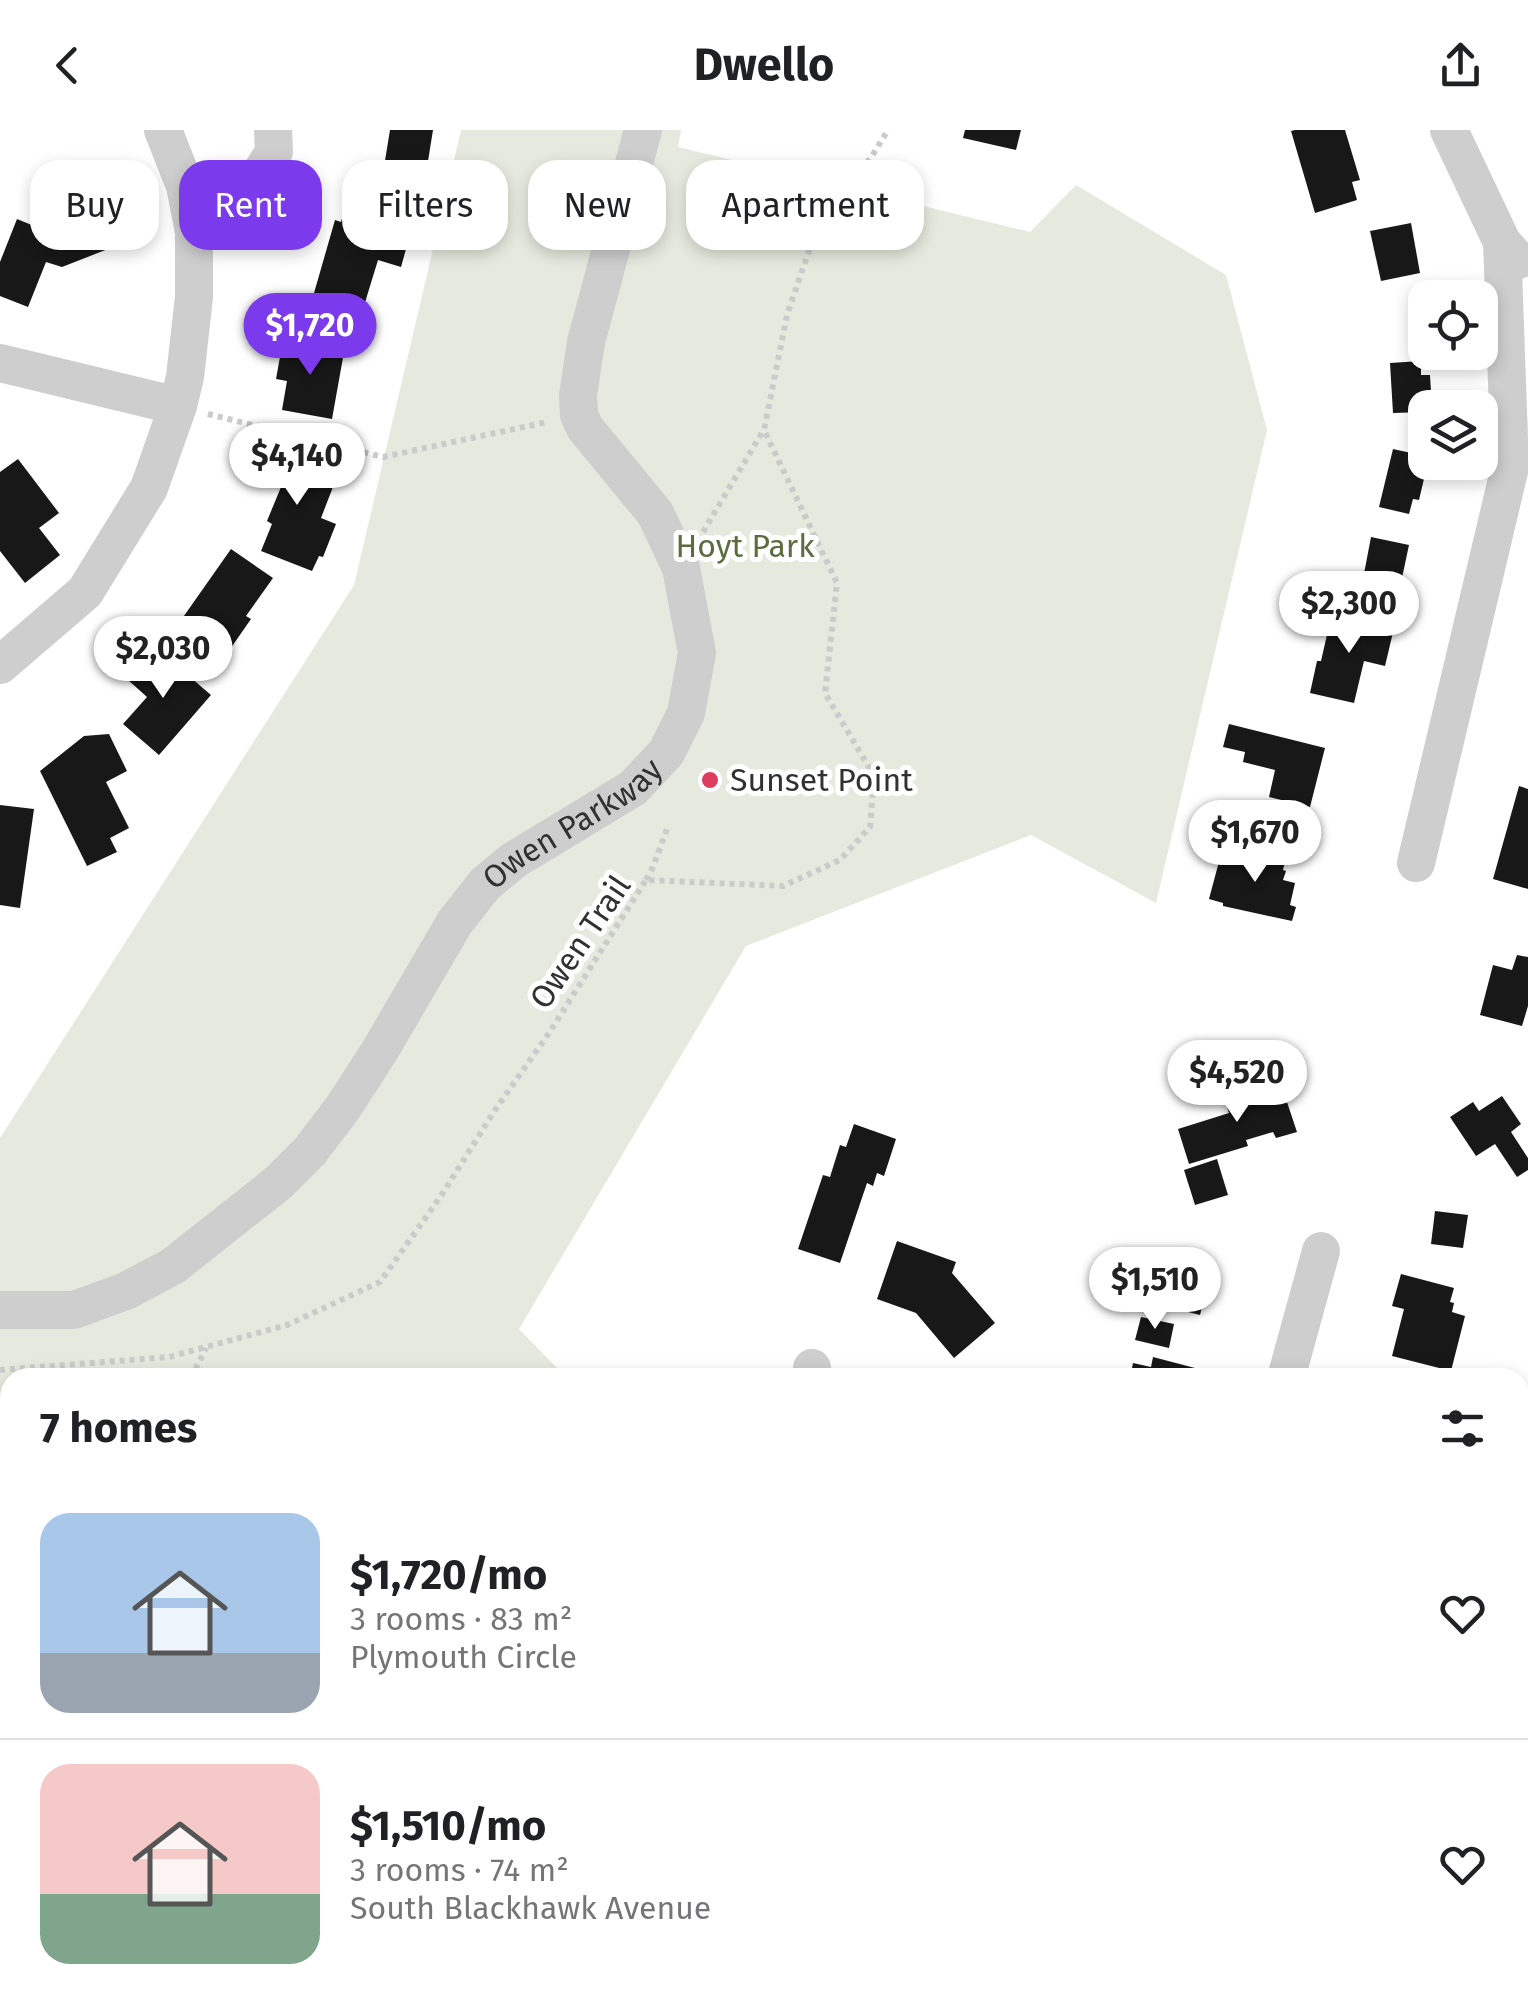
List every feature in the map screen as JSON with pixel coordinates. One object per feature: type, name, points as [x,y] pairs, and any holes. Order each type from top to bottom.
[{"type":"street","points":[[163,130],[179,171]]},
{"type":"street","points":[[269,160],[274,152],[272,130]]},
{"type":"street","points":[[580,415],[578,395],[586,342],[643,130]]},
{"type":"street","points":[[1450,130],[1502,242],[1528,271]]},
{"type":"street","points":[[1416,863],[1519,461],[1502,242]]},
{"type":"street","points":[[0,665],[85,592],[148,488],[185,377],[194,297],[194,250]]},
{"type":"street","points":[[0,363],[178,406]]},
{"type":"street","name":"Owen Parkway","points":[[0,1310],[74,1310],[126,1292],[173,1266],[278,1183],[310,1151],[379,1052],[455,922],[485,884],[514,860],[633,788],[666,753],[686,713],[697,653],[681,568],[655,513],[584,428],[580,415]]},
{"type":"street","points":[[1289,1368],[1321,1251]]},
{"type":"path","points":[[681,568],[764,430],[787,314],[816,227],[888,130]]},
{"type":"path","points":[[178,406],[384,457],[580,415]]},
{"type":"path","name":"Owen Trail","points":[[26,1368],[169,1357],[287,1325],[380,1282],[550,1033],[646,880],[784,886],[840,860],[870,827],[874,776],[825,693],[837,583],[764,430]]},
{"type":"path","points":[[646,880],[668,826]]},
{"type":"path","points":[[195,1368],[206,1347]]},
{"type":"green space","name":"Hoyt Park","points":[[461,130],[681,130],[678,147],[732,160],[686,160],[686,250],[924,250],[924,206],[1030,232],[1076,185],[1226,275],[1267,430],[1156,903],[1031,835],[746,946],[519,1329],[557,1368],[0,1368],[0,1138],[354,585],[433,250],[508,250],[508,160],[454,160]]},
{"type":"building","points":[[390,130],[433,130],[428,160],[385,160]]},
{"type":"building","points":[[965,130],[1021,130],[1016,150],[963,138]]},
{"type":"building","points":[[1345,130],[1360,180],[1352,182],[1357,200],[1315,213],[1291,131]]},
{"type":"building","points":[[17,219],[30,224],[30,250],[105,250],[62,267],[46,262],[28,307],[0,296],[0,262]]},
{"type":"building","points":[[342,219],[342,250],[406,250],[401,267],[378,260],[359,322],[310,307],[335,220],[341,222]]},
{"type":"building","points":[[1411,223],[1420,273],[1381,281],[1370,231]]},
{"type":"building","points":[[283,340],[344,352],[332,419],[282,410],[287,381],[276,379]]},
{"type":"building","points":[[1408,362],[1408,370],[1430,375],[1431,390],[1408,390],[1408,413],[1393,413],[1390,363]]},
{"type":"building","points":[[267,446],[338,474],[321,518],[336,524],[323,557],[319,556],[312,571],[261,551],[272,524],[267,521],[281,487],[255,477]]},
{"type":"building","points":[[1393,449],[1408,452],[1408,480],[1424,480],[1419,500],[1413,499],[1409,514],[1379,507]]},
{"type":"building","points":[[18,459],[59,513],[39,528],[60,555],[25,583],[0,551],[0,472]]},
{"type":"building","points":[[1371,537],[1409,545],[1399,592],[1389,590],[1386,606],[1359,600]]},
{"type":"building","points":[[231,549],[273,578],[246,616],[251,619],[226,655],[179,623]]},
{"type":"building","points":[[1332,613],[1394,628],[1385,666],[1364,661],[1354,703],[1310,693]]},
{"type":"building","points":[[155,647],[211,695],[159,755],[123,724],[147,697],[127,679]]},
{"type":"building","points":[[1229,724],[1325,748],[1310,807],[1269,797],[1275,770],[1243,762],[1245,752],[1223,747]]},
{"type":"building","points":[[109,734],[127,771],[106,782],[129,828],[110,838],[117,852],[87,866],[40,771],[84,736]]},
{"type":"building","points":[[1519,786],[1528,789],[1528,889],[1493,879]]},
{"type":"building","points":[[0,805],[34,809],[20,908],[0,905]]},
{"type":"building","points":[[1249,848],[1286,857],[1283,880],[1295,883],[1290,905],[1296,907],[1292,921],[1223,906],[1209,899],[1221,854],[1246,860]]},
{"type":"building","points":[[1517,955],[1528,957],[1528,1006],[1522,1026],[1480,1015],[1493,965],[1512,970]]},
{"type":"building","points":[[1237,1088],[1287,1102],[1297,1132],[1276,1138],[1273,1132],[1246,1140],[1248,1146],[1189,1164],[1178,1129],[1229,1113],[1222,1093]]},
{"type":"building","points":[[1502,1096],[1521,1124],[1511,1132],[1528,1158],[1528,1170],[1517,1177],[1495,1144],[1476,1156],[1450,1117],[1473,1102],[1479,1111]]},
{"type":"building","points":[[854,1124],[896,1139],[884,1176],[877,1173],[873,1186],[867,1183],[840,1263],[798,1249],[823,1175],[830,1177],[840,1145],[846,1147]]},
{"type":"building","points":[[1217,1159],[1228,1195],[1195,1205],[1184,1170]]},
{"type":"building","points":[[1435,1211],[1468,1215],[1463,1248],[1431,1244]]},
{"type":"building","points":[[897,1241],[956,1262],[952,1273],[995,1323],[954,1358],[916,1313],[877,1299]]},
{"type":"building","points":[[1160,1254],[1212,1266],[1200,1315],[1148,1302]]},
{"type":"building","points":[[1401,1274],[1454,1288],[1452,1312],[1465,1316],[1452,1368],[1392,1356],[1404,1309],[1392,1306]]},
{"type":"building","points":[[1141,1317],[1174,1324],[1169,1348],[1135,1340]]},
{"type":"building","points":[[1153,1357],[1195,1368],[1132,1368],[1133,1363],[1151,1367]]},
{"type":"place","name":"Sunset Point","points":[[710,780]]}]
